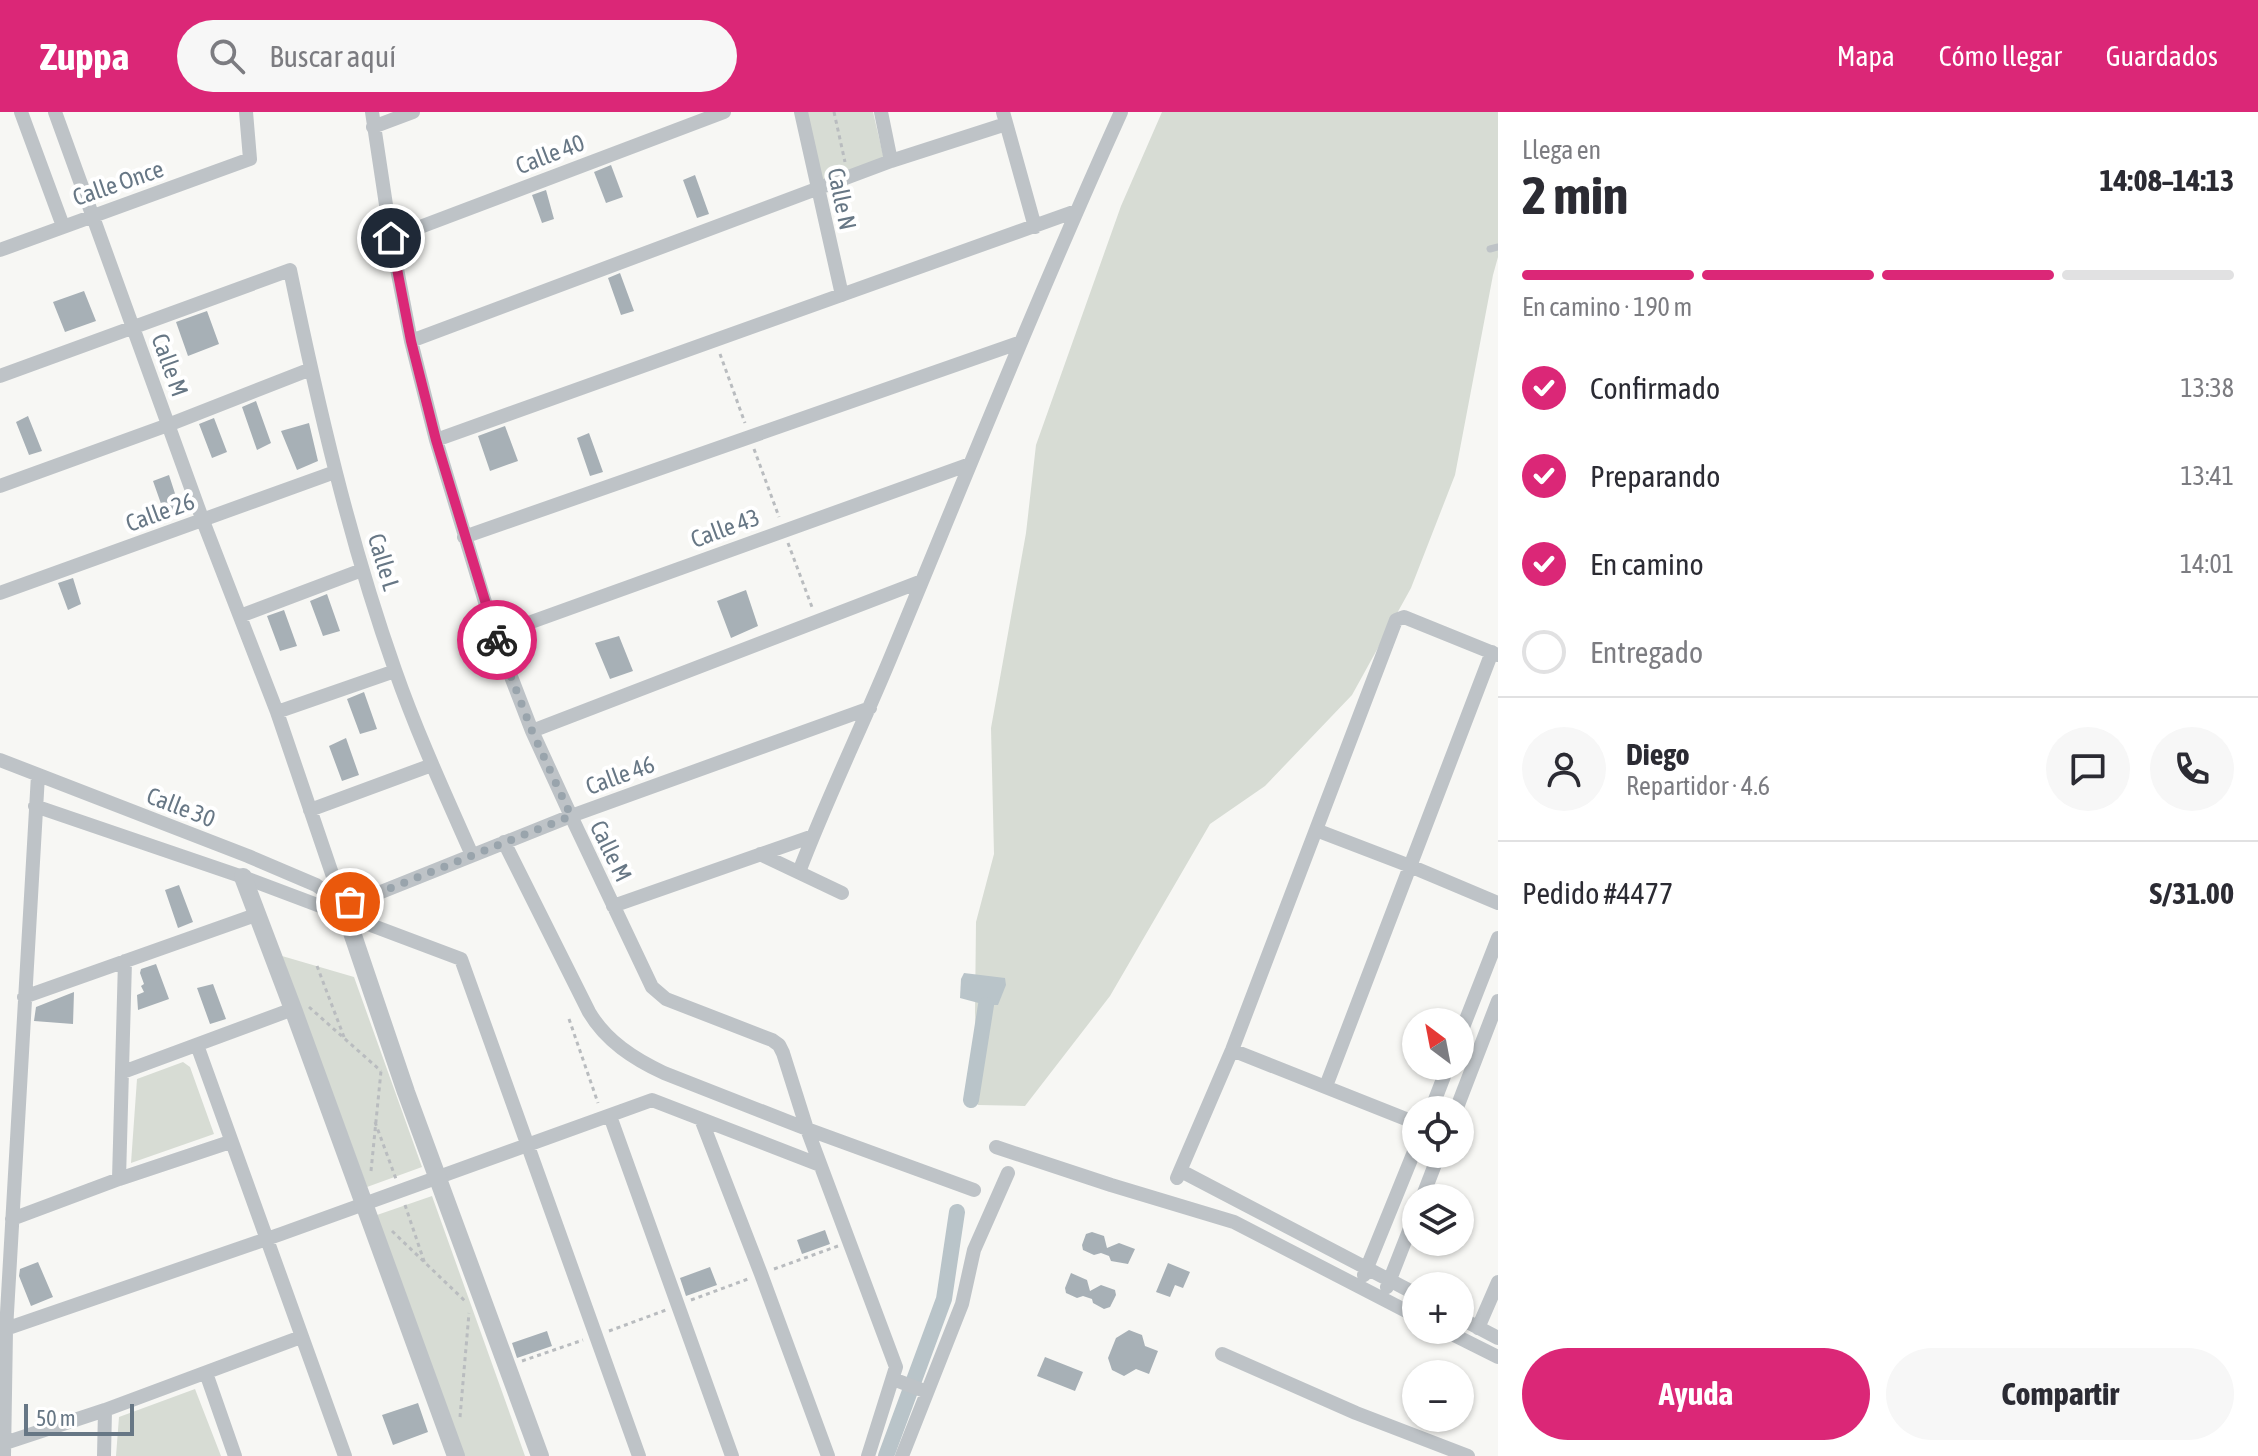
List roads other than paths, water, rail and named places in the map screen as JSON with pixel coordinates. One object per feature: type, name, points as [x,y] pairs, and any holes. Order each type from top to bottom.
[{"type":"street","points":[[21,112],[63,226]]},
{"type":"street","name":"Calle M","points":[[55,112],[203,521],[277,712],[344,910]]},
{"type":"street","name":"Calle Once","points":[[0,250],[250,159],[246,112]]},
{"type":"street","points":[[372,119],[413,112]]},
{"type":"street","name":"Calle 40","points":[[391,238],[724,112]]},
{"type":"street","name":"Calle N","points":[[801,112],[842,295]]},
{"type":"street","points":[[881,112],[891,161]]},
{"type":"street","points":[[799,872],[1076,211],[1121,112]]},
{"type":"street","points":[[411,341],[1005,118],[1035,227]]},
{"type":"street","name":"Calle M","points":[[372,119],[411,341],[436,440],[495,635],[532,731],[648,981],[666,999],[779,1045],[807,1129]]},
{"type":"street","points":[[436,440],[1076,211]]},
{"type":"street","name":"Calle L","points":[[133,329],[290,270],[335,472],[362,570],[395,671],[472,855]]},
{"type":"street","points":[[0,376],[133,329]]},
{"type":"street","points":[[464,537],[1021,342]]},
{"type":"street","points":[[0,486],[311,369]]},
{"type":"street","name":"Calle 43","points":[[495,635],[970,464]]},
{"type":"street","name":"Calle 26","points":[[0,593],[335,472]]},
{"type":"street","points":[[240,616],[362,570]]},
{"type":"street","points":[[532,731],[922,581]]},
{"type":"street","points":[[1326,1086],[1495,654],[1404,617],[1396,620],[1232,1050],[1179,1175],[1402,1286]]},
{"type":"street","points":[[277,712],[395,671]]},
{"type":"street","name":"Calle 46","points":[[344,910],[376,894],[571,816],[870,708]]},
{"type":"street","name":"Calle 30","points":[[0,760],[316,885],[344,910]]},
{"type":"street","points":[[310,810],[432,765]]},
{"type":"street","points":[[38,775],[3,1331],[4,1450],[301,1337]]},
{"type":"street","points":[[35,806],[344,910],[461,959],[639,1456]]},
{"type":"street","points":[[1316,830],[1498,903]]},
{"type":"street","points":[[613,906],[813,836]]},
{"type":"street","points":[[504,842],[598,1028],[619,1047],[664,1073],[974,1190]]},
{"type":"street","points":[[760,854],[842,893]]},
{"type":"street","points":[[248,856],[243,877],[456,1456]]},
{"type":"street","points":[[344,910],[406,1092],[540,1456]]},
{"type":"street","points":[[24,997],[258,914]]},
{"type":"street","points":[[1471,1008],[1498,938]]},
{"type":"street","points":[[119,1179],[125,961]]},
{"type":"street","points":[[123,1072],[197,1045],[290,1000]]},
{"type":"street","points":[[1461,1096],[1498,1001]]},
{"type":"street","points":[[1484,1038],[1498,1044]]},
{"type":"street","points":[[197,1045],[345,1456]]},
{"type":"street","points":[[1232,1050],[1402,1117]]},
{"type":"street","points":[[652,1100],[664,1073]]},
{"type":"street","points":[[3,1331],[266,1240],[652,1100],[820,1165]]},
{"type":"street","points":[[607,1117],[679,1305],[732,1456]]},
{"type":"street","points":[[701,1119],[828,1456]]},
{"type":"street","points":[[807,1129],[896,1367],[910,1385],[902,1456]]},
{"type":"street","points":[[717,1161],[723,1144],[737,1133]]},
{"type":"street","points":[[12,1219],[230,1142]]},
{"type":"street","points":[[996,1147],[1234,1222],[1402,1309]]},
{"type":"street","points":[[1359,1286],[1408,1168]]},
{"type":"street","points":[[867,1455],[962,1304],[974,1250],[1008,1173]]},
{"type":"street","points":[[1382,1299],[1402,1249]]},
{"type":"street","points":[[1478,1328],[1498,1282]]},
{"type":"street","points":[[1474,1326],[1498,1338]]},
{"type":"street","points":[[1472,1344],[1498,1357]]},
{"type":"street","points":[[1222,1354],[1356,1413],[1468,1456]]},
{"type":"street","points":[[206,1373],[235,1456]]},
{"type":"street","points":[[104,1456],[105,1410]]},
{"type":"waterway","points":[[971,1100],[986,1005]]},
{"type":"waterway","points":[[886,1456],[944,1299],[957,1212]]}]
